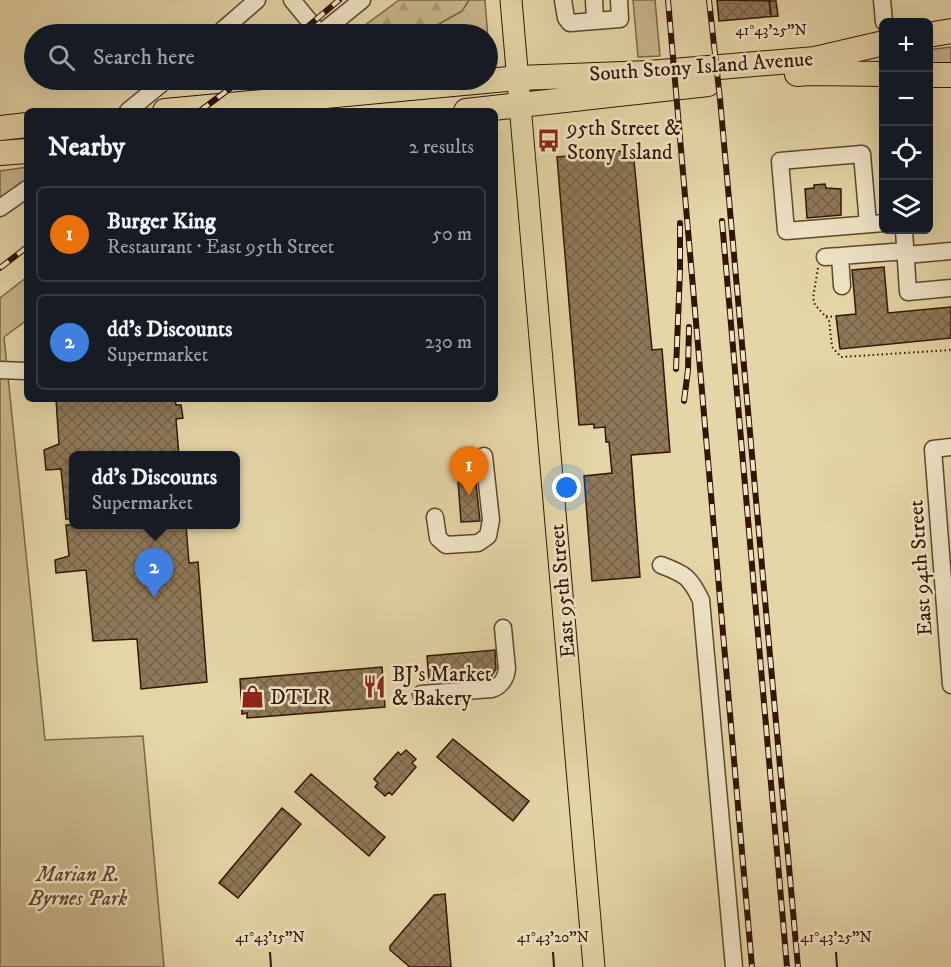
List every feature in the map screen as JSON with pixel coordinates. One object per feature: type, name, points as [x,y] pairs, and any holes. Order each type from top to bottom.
[{"type":"highway","points":[[933,34],[951,31]]},
{"type":"highway","name":"South Stony Island Avenue","points":[[498,79],[649,73],[815,59],[879,44]]},
{"type":"highway","name":"South Stony Island Avenue","points":[[498,108],[811,73],[879,75]]},
{"type":"highway","points":[[933,75],[951,75]]},
{"type":"highway","name":"South Stony Island Avenue","points":[[159,101],[331,90]]},
{"type":"highway","points":[[0,128],[24,125]]},
{"type":"highway","points":[[0,153],[24,151]]},
{"type":"main road","name":"East 95th Street","points":[[511,0],[594,967]]},
{"type":"street","points":[[230,24],[258,0]]},
{"type":"street","points":[[292,0],[312,24]]},
{"type":"street","points":[[332,24],[362,0]]},
{"type":"street","points":[[564,0],[566,18],[570,23],[620,19],[618,0]]},
{"type":"street","points":[[594,0],[595,21]]},
{"type":"street","points":[[882,0],[884,18]]},
{"type":"street","points":[[137,108],[159,101]]},
{"type":"street","points":[[862,154],[876,224],[786,231],[780,160],[862,154]]},
{"type":"street","points":[[0,208],[24,191]]},
{"type":"street","points":[[904,234],[908,292],[951,288]]},
{"type":"street","points":[[842,286],[828,259],[951,251]]},
{"type":"street","points":[[0,370],[24,371]]},
{"type":"street","name":"East 94th Street","points":[[951,447],[933,449],[946,539],[951,685]]},
{"type":"street","points":[[435,517],[438,538],[446,545],[478,543],[488,536],[490,520],[484,456]]},
{"type":"street","points":[[661,565],[680,572],[691,580],[701,600],[734,967]]},
{"type":"street","points":[[422,694],[492,689],[499,685],[507,669],[503,628]]},
{"type":"path","points":[[828,259],[818,276],[813,298],[818,310],[829,320],[834,351],[841,357],[951,350]]},
{"type":"path","points":[[824,315],[834,317]]},
{"type":"green space","points":[[399,0],[469,0],[462,11],[439,24],[367,24]]},
{"type":"green space","points":[[469,0],[485,0],[487,24],[439,24],[462,11]]},
{"type":"green space","points":[[633,0],[655,0],[660,56],[638,57]]},
{"type":"green space","points":[[951,47],[951,65],[933,66],[933,49]]},
{"type":"green space","points":[[24,167],[24,181],[0,201],[0,171]]},
{"type":"green space","name":"Marian R. Byrnes Park","points":[[24,279],[24,322],[4,337],[45,740],[143,736],[164,967],[0,967],[0,298]]},
{"type":"building","points":[[717,0],[776,1],[778,16],[719,21]]},
{"type":"building","points":[[633,150],[652,350],[662,349],[670,452],[631,455],[640,577],[592,581],[584,476],[612,473],[605,427],[594,428],[594,424],[579,425],[557,157]]},
{"type":"building","points":[[825,184],[826,188],[841,189],[841,215],[807,218],[805,189]]},
{"type":"building","points":[[884,267],[888,313],[951,307],[951,338],[840,349],[836,316],[856,314],[852,270]]},
{"type":"building","points":[[56,402],[176,402],[176,405],[181,405],[183,418],[176,419],[179,451],[69,451],[69,519],[66,519],[61,469],[46,470],[44,450],[59,444]]},
{"type":"building","points":[[474,465],[480,521],[461,522],[457,467]]},
{"type":"building","points":[[66,525],[69,525],[69,529],[186,529],[189,563],[198,562],[207,682],[141,689],[137,639],[93,641],[86,570],[56,573],[55,560],[69,556]]},
{"type":"building","points":[[495,650],[496,669],[490,678],[432,683],[429,681],[427,656]]},
{"type":"building","points":[[382,667],[385,707],[247,718],[247,713],[242,714],[240,679]]},
{"type":"building","points":[[453,739],[529,801],[513,821],[437,757]]},
{"type":"building","points":[[406,750],[416,759],[412,763],[416,767],[392,795],[389,792],[385,796],[375,787],[378,783],[374,779],[398,752],[401,755]]},
{"type":"building","points":[[311,774],[385,837],[369,856],[295,792]]},
{"type":"building","points":[[282,808],[301,824],[238,898],[219,883]]},
{"type":"building","points":[[445,894],[451,967],[410,967],[390,950],[390,946],[434,895]]},
{"type":"railway","points":[[311,24],[339,0]]},
{"type":"railway","points":[[668,0],[752,967]]},
{"type":"railway","points":[[709,0],[720,99],[798,967]]},
{"type":"railway","points":[[204,108],[228,90]]},
{"type":"railway","points":[[722,221],[787,967]]},
{"type":"railway","points":[[676,369],[680,223]]},
{"type":"railway","points":[[0,268],[24,249]]},
{"type":"railway","points":[[684,401],[688,370],[689,327]]},
{"type":"place","name":"95th Street & Stony Island","points":[[549,140]]},
{"type":"place","name":"Burger King","points":[[469,496]]},
{"type":"place","name":"dd's Discounts","points":[[154,598]]},
{"type":"place","name":"BJ's Market & Bakery","points":[[374,686]]},
{"type":"place","name":"DTLR","points":[[252,697]]}]
